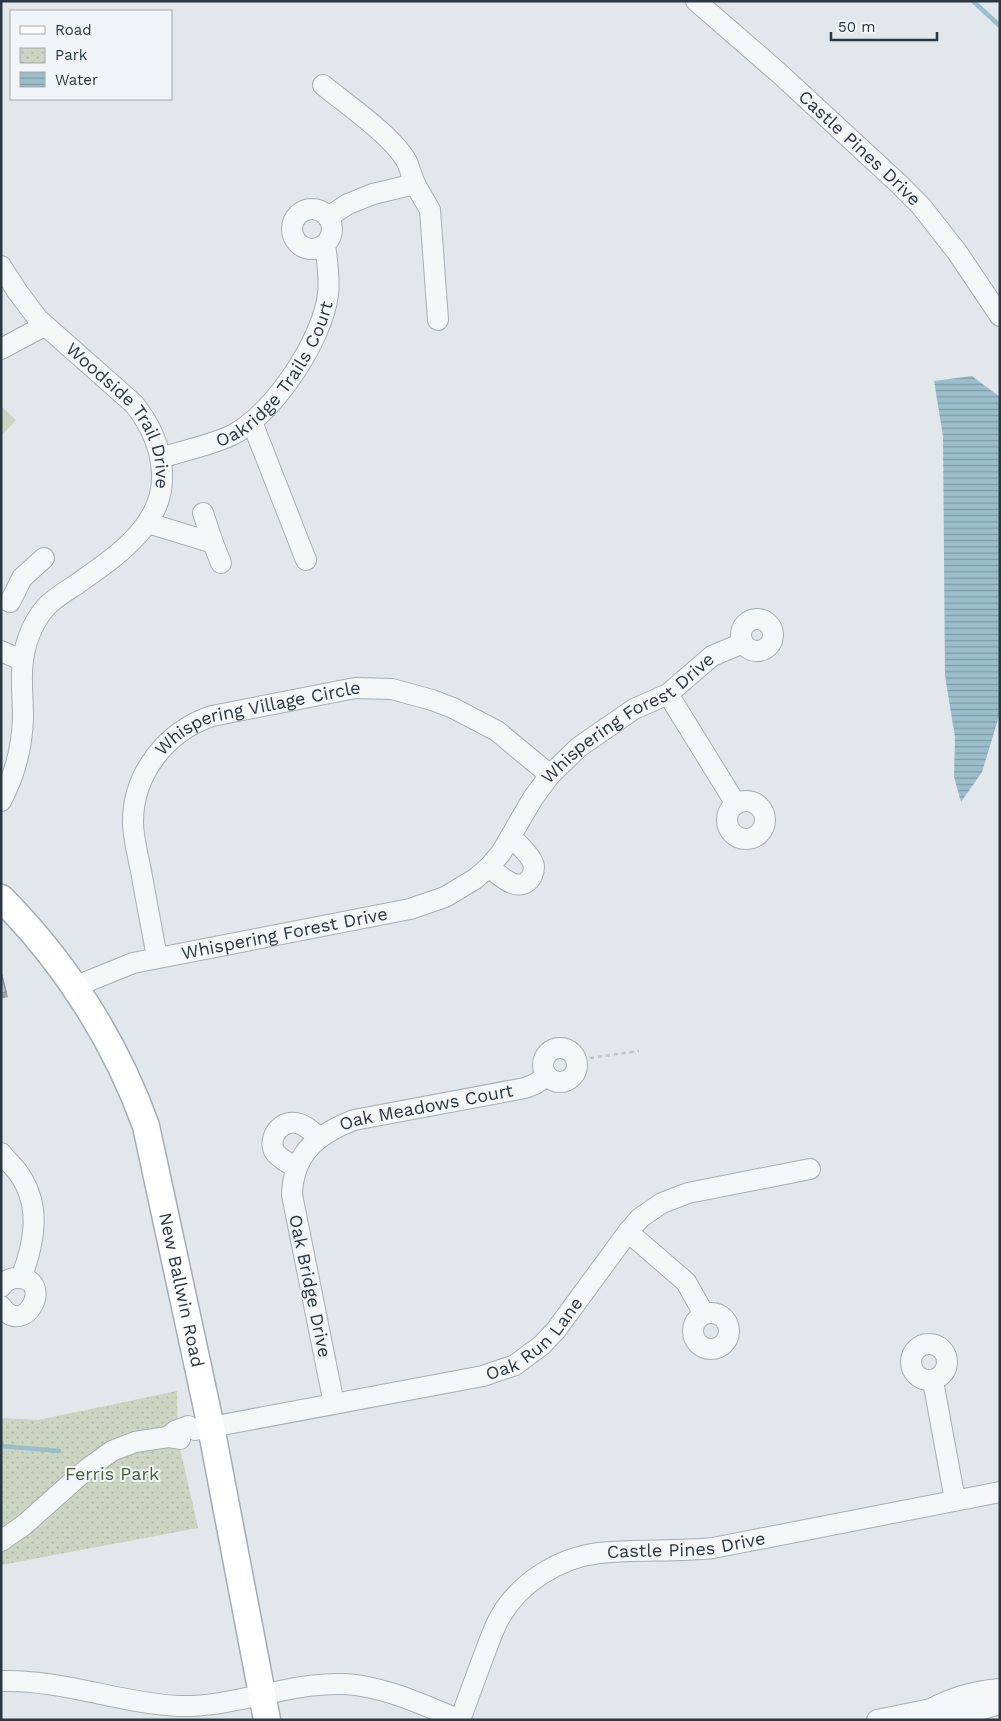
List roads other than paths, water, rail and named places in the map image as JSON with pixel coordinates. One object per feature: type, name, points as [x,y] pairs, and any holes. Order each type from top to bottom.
[{"type":"main road","name":"New Ballwin Road","points":[[2,899],[25,923],[74,987],[119,1062],[146,1126],[203,1429],[265,1707]]},
{"type":"street","name":"Castle Pines Drive","points":[[696,1],[780,74],[904,188],[921,206],[957,252],[1000,316]]},
{"type":"street","points":[[323,85],[377,128],[407,161],[415,184],[430,210],[438,320]]},
{"type":"street","points":[[325,244],[313,249],[300,245],[295,240],[292,233],[292,225],[294,219],[304,210],[317,209],[328,217],[348,204],[373,194],[415,184]]},
{"type":"street","name":"Oakridge Trails Court","points":[[161,458],[233,434],[252,422],[292,376],[312,344],[328,296],[328,263],[325,244],[332,232],[328,217]]},
{"type":"street","name":"Woodside Trail Drive","points":[[1,266],[17,291],[44,326],[134,404],[152,430],[161,458],[163,484],[158,502],[148,523],[135,538],[100,568],[48,605],[37,618],[29,635],[22,660],[23,719],[16,769],[1,801]]},
{"type":"street","points":[[1,349],[44,326]]},
{"type":"street","points":[[252,422],[306,560]]},
{"type":"street","points":[[203,513],[221,563]]},
{"type":"street","points":[[148,523],[213,543]]},
{"type":"street","points":[[37,618],[6,601],[22,578],[44,558]]},
{"type":"street","name":"Whispering Forest Drive","points":[[74,987],[133,963],[410,910],[445,897],[475,879],[489,867],[501,853],[533,798],[550,776],[579,747],[634,709],[668,694],[712,656],[743,643]]},
{"type":"street","points":[[1,651],[22,660]]},
{"type":"street","name":"Whispering Village Circle","points":[[157,958],[134,835],[135,807],[145,773],[156,755],[168,741],[195,721],[355,688],[392,689],[453,708],[497,731],[550,776]]},
{"type":"street","points":[[668,694],[736,804]]},
{"type":"street","points":[[489,867],[507,882],[513,884],[522,884],[531,877],[534,872],[533,862],[511,837]]},
{"type":"street","name":"Oak Meadows Court","points":[[315,1142],[330,1130],[354,1120],[525,1088],[547,1076]]},
{"type":"street","points":[[296,1168],[279,1157],[275,1152],[273,1145],[274,1135],[278,1129],[283,1125],[295,1122],[302,1124],[315,1142]]},
{"type":"street","name":"Oak Bridge Drive","points":[[315,1142],[296,1168],[292,1182],[292,1195],[334,1404]]},
{"type":"street","points":[[1,1153],[18,1172],[25,1185],[31,1200],[35,1219],[30,1255],[21,1278]]},
{"type":"street","name":"Oak Run Lane","points":[[203,1429],[483,1376],[514,1365],[531,1354],[556,1330],[628,1232],[650,1210],[676,1196],[810,1170]]},
{"type":"street","points":[[628,1232],[686,1282],[704,1314]]},
{"type":"street","points":[[1,1287],[8,1280],[21,1278],[34,1288],[36,1294],[34,1305],[26,1313],[20,1315],[7,1312],[1,1306]]},
{"type":"street","points":[[932,1380],[955,1500]]},
{"type":"street","points":[[1,1541],[24,1525],[87,1469],[112,1451],[135,1442],[168,1437],[178,1439],[191,1438],[203,1429]]},
{"type":"street","name":"Castle Pines Drive","points":[[460,1720],[500,1617],[511,1600],[527,1585],[557,1565],[577,1557],[598,1554],[713,1548],[1000,1492]]},
{"type":"street","points":[[1,1522],[24,1525]]},
{"type":"street","points":[[1,1681],[24,1680],[159,1712],[181,1706],[214,1704],[265,1707],[318,1685],[344,1684],[389,1694],[460,1720]]},
{"type":"street","points":[[877,1720],[931,1709],[961,1695],[1000,1689]]},
{"type":"street","points":[[931,1709],[952,1712],[966,1711],[979,1710],[1000,1704]]},
{"type":"water","points":[[972,376],[1000,397],[1000,713],[982,772],[961,802],[954,777],[955,737],[945,676],[943,436],[934,381]]},
{"type":"waterway","points":[[973,1],[1000,26]]},
{"type":"waterway","points":[[1,1446],[59,1451]]},
{"type":"park label","name":"Ferris Park","points":[[112,1474]]}]
